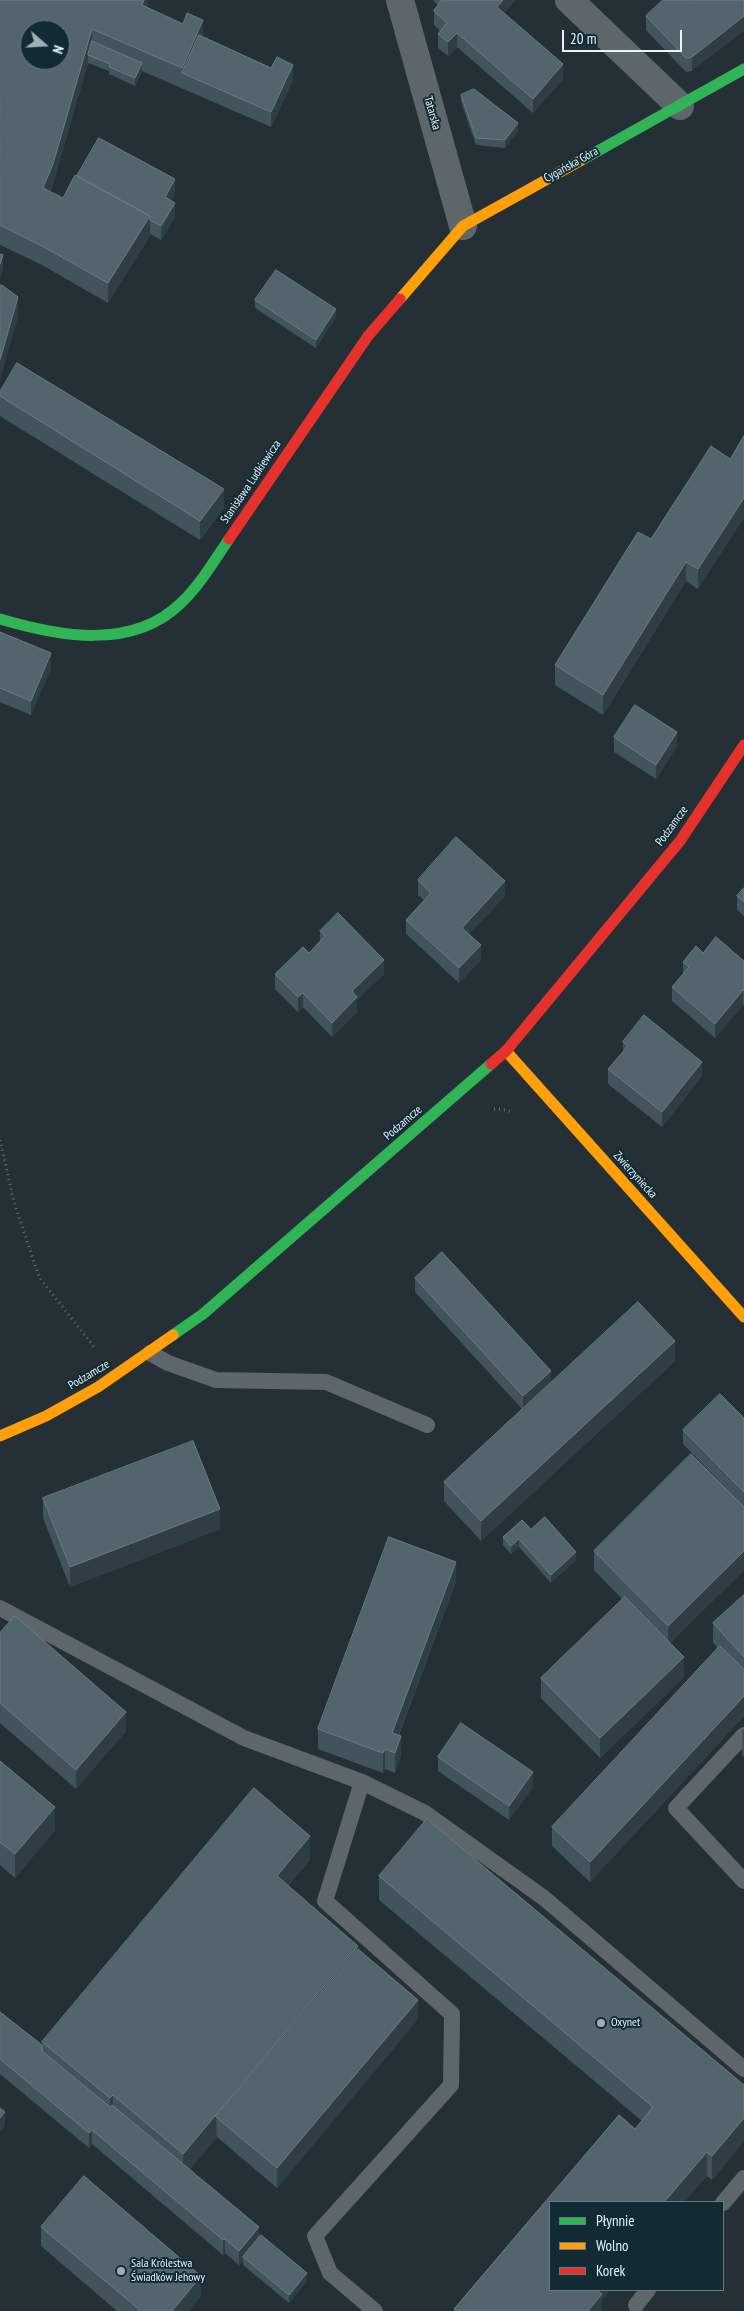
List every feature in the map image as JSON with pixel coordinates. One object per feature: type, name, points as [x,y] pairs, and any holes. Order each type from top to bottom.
[{"type":"street","name":"Tatarska","points":[[400,0],[463,226]]},
{"type":"street","points":[[569,0],[680,106]]},
{"type":"street","name":"Cygańska Góra","points":[[463,226],[744,69]]},
{"type":"street","name":"Stanisława Ludkiewicza","points":[[0,619],[38,630],[74,636],[113,636],[144,628],[175,608],[198,584],[368,336],[463,226]]},
{"type":"street","name":"Podzamcze","points":[[0,1436],[46,1416],[98,1387],[150,1353],[203,1314],[506,1051],[680,841],[744,745]]},
{"type":"street","name":"Zwierzyniecka","points":[[506,1051],[744,1317]]},
{"type":"lane","points":[[150,1353],[168,1363],[216,1380],[326,1382],[427,1425]]},
{"type":"lane","points":[[0,1608],[244,1738],[362,1782],[425,1813],[544,1898],[744,2069]]},
{"type":"lane","points":[[744,1735],[676,1808],[744,1880]]},
{"type":"lane","points":[[362,1782],[325,1901],[452,2014],[451,2084],[315,2236],[330,2273],[375,2311]]},
{"type":"lane","points":[[724,2201],[744,2178]]},
{"type":"lane","points":[[636,2304],[647,2291]]},
{"type":"path","points":[[486,1110],[501,1108],[517,1114]]},
{"type":"path","points":[[0,1140],[14,1202],[39,1277],[99,1355]]},
{"type":"building","points":[[0,0],[144,0],[142,5],[183,24],[187,13],[203,20],[182,68],[92,29],[53,164],[43,188],[63,198],[75,175],[150,216],[108,283],[0,225]]},
{"type":"building","points":[[442,0],[503,0],[497,7],[563,64],[533,99],[457,33],[448,42],[438,34],[447,23],[434,11]]},
{"type":"building","points":[[663,0],[744,0],[744,16],[692,57],[686,58],[646,16]]},
{"type":"building","points":[[199,35],[271,68],[277,57],[293,65],[271,112],[182,73]]},
{"type":"building","points":[[92,41],[142,63],[135,78],[109,67],[110,64],[88,55]]},
{"type":"building","points":[[474,89],[518,123],[505,140],[476,138],[461,95]]},
{"type":"building","points":[[99,138],[175,179],[165,197],[175,203],[161,226],[150,220],[150,216],[77,176]]},
{"type":"building","points":[[276,270],[336,309],[316,340],[255,300]]},
{"type":"building","points":[[0,285],[18,297],[0,360]]},
{"type":"building","points":[[17,363],[224,489],[200,521],[0,396],[0,392]]},
{"type":"building","points":[[744,436],[744,498],[698,569],[686,562],[603,695],[555,665],[638,532],[651,539],[711,446],[730,459]]},
{"type":"building","points":[[0,632],[51,653],[31,701],[0,688]]},
{"type":"building","points":[[635,705],[677,732],[656,765],[614,737]]},
{"type":"building","points":[[456,837],[505,881],[462,928],[481,945],[459,968],[406,920],[431,893],[418,880]]},
{"type":"building","points":[[744,888],[744,902],[737,896]]},
{"type":"building","points":[[338,913],[384,960],[352,991],[357,997],[332,1023],[303,993],[298,997],[275,974],[303,947],[309,953],[325,936],[320,931]]},
{"type":"building","points":[[716,937],[744,961],[744,991],[715,1024],[672,987],[689,967],[683,962],[696,946],[703,953]]},
{"type":"building","points":[[644,1015],[702,1062],[662,1112],[608,1069],[628,1046],[623,1042]]},
{"type":"building","points":[[442,1252],[551,1371],[523,1396],[415,1278]]},
{"type":"building","points":[[638,1302],[675,1341],[481,1521],[444,1482]]},
{"type":"building","points":[[720,1394],[744,1418],[744,1492],[683,1430]]},
{"type":"building","points":[[193,1441],[220,1509],[70,1567],[43,1498]]},
{"type":"building","points":[[691,1454],[744,1507],[744,1551],[668,1626],[594,1551]]},
{"type":"building","points":[[545,1517],[576,1552],[551,1575],[519,1539],[511,1546],[503,1537],[522,1520],[531,1529]]},
{"type":"building","points":[[389,1537],[456,1562],[392,1733],[401,1736],[395,1753],[385,1749],[383,1753],[318,1729]]},
{"type":"building","points":[[744,1595],[744,1657],[713,1623]]},
{"type":"building","points":[[625,1597],[684,1657],[600,1738],[541,1678]]},
{"type":"building","points":[[15,1616],[126,1712],[76,1770],[0,1703],[0,1633]]},
{"type":"building","points":[[720,1646],[744,1669],[744,1696],[590,1862],[552,1827]]},
{"type":"building","points":[[461,1723],[533,1772],[509,1806],[438,1757]]},
{"type":"building","points":[[0,1761],[55,1807],[15,1854],[0,1842]]},
{"type":"building","points":[[254,1788],[310,1836],[277,1876],[358,1946],[183,2154],[113,2095],[110,2098],[42,2042]]},
{"type":"building","points":[[427,1819],[744,2085],[744,2118],[712,2156],[707,2152],[665,2201],[549,2201],[549,2291],[598,2291],[602,2294],[588,2311],[456,2311],[454,2309],[619,2115],[635,2129],[653,2107],[379,1876]]},
{"type":"building","points":[[358,1949],[418,2000],[277,2168],[216,2117]]},
{"type":"building","points":[[0,2012],[42,2045],[42,2051],[110,2107],[112,2105],[259,2227],[239,2251],[225,2239],[223,2240],[92,2130],[89,2133],[0,2059]]},
{"type":"building","points":[[0,2108],[5,2112],[0,2118]]},
{"type":"building","name":"Sala Królestwa Świadków Jehowy","points":[[84,2176],[201,2276],[172,2311],[141,2311],[41,2227]]},
{"type":"building","points":[[261,2235],[307,2273],[289,2295],[243,2257]]},
{"type":"traffic: fast","points":[[580,161],[744,69]]},
{"type":"traffic: fast","points":[[0,619],[70,634],[117,634],[140,628],[162,618],[181,603],[201,581],[229,539]]},
{"type":"traffic: fast","points":[[173,1335],[203,1314],[491,1064]]},
{"type":"traffic: slow","points":[[400,299],[463,226],[580,161]]},
{"type":"traffic: slow","points":[[506,1051],[744,1317]]},
{"type":"traffic: slow","points":[[0,1436],[46,1416],[98,1387],[173,1335]]},
{"type":"traffic: jam","points":[[229,539],[368,336],[400,299]]},
{"type":"traffic: jam","points":[[491,1064],[506,1051],[680,841],[744,745]]},
{"type":"place","name":"Oxynet","points":[[601,2023]]},
{"type":"place","name":"Sala Królestwa Świadków Jehowy","points":[[121,2271]]}]
